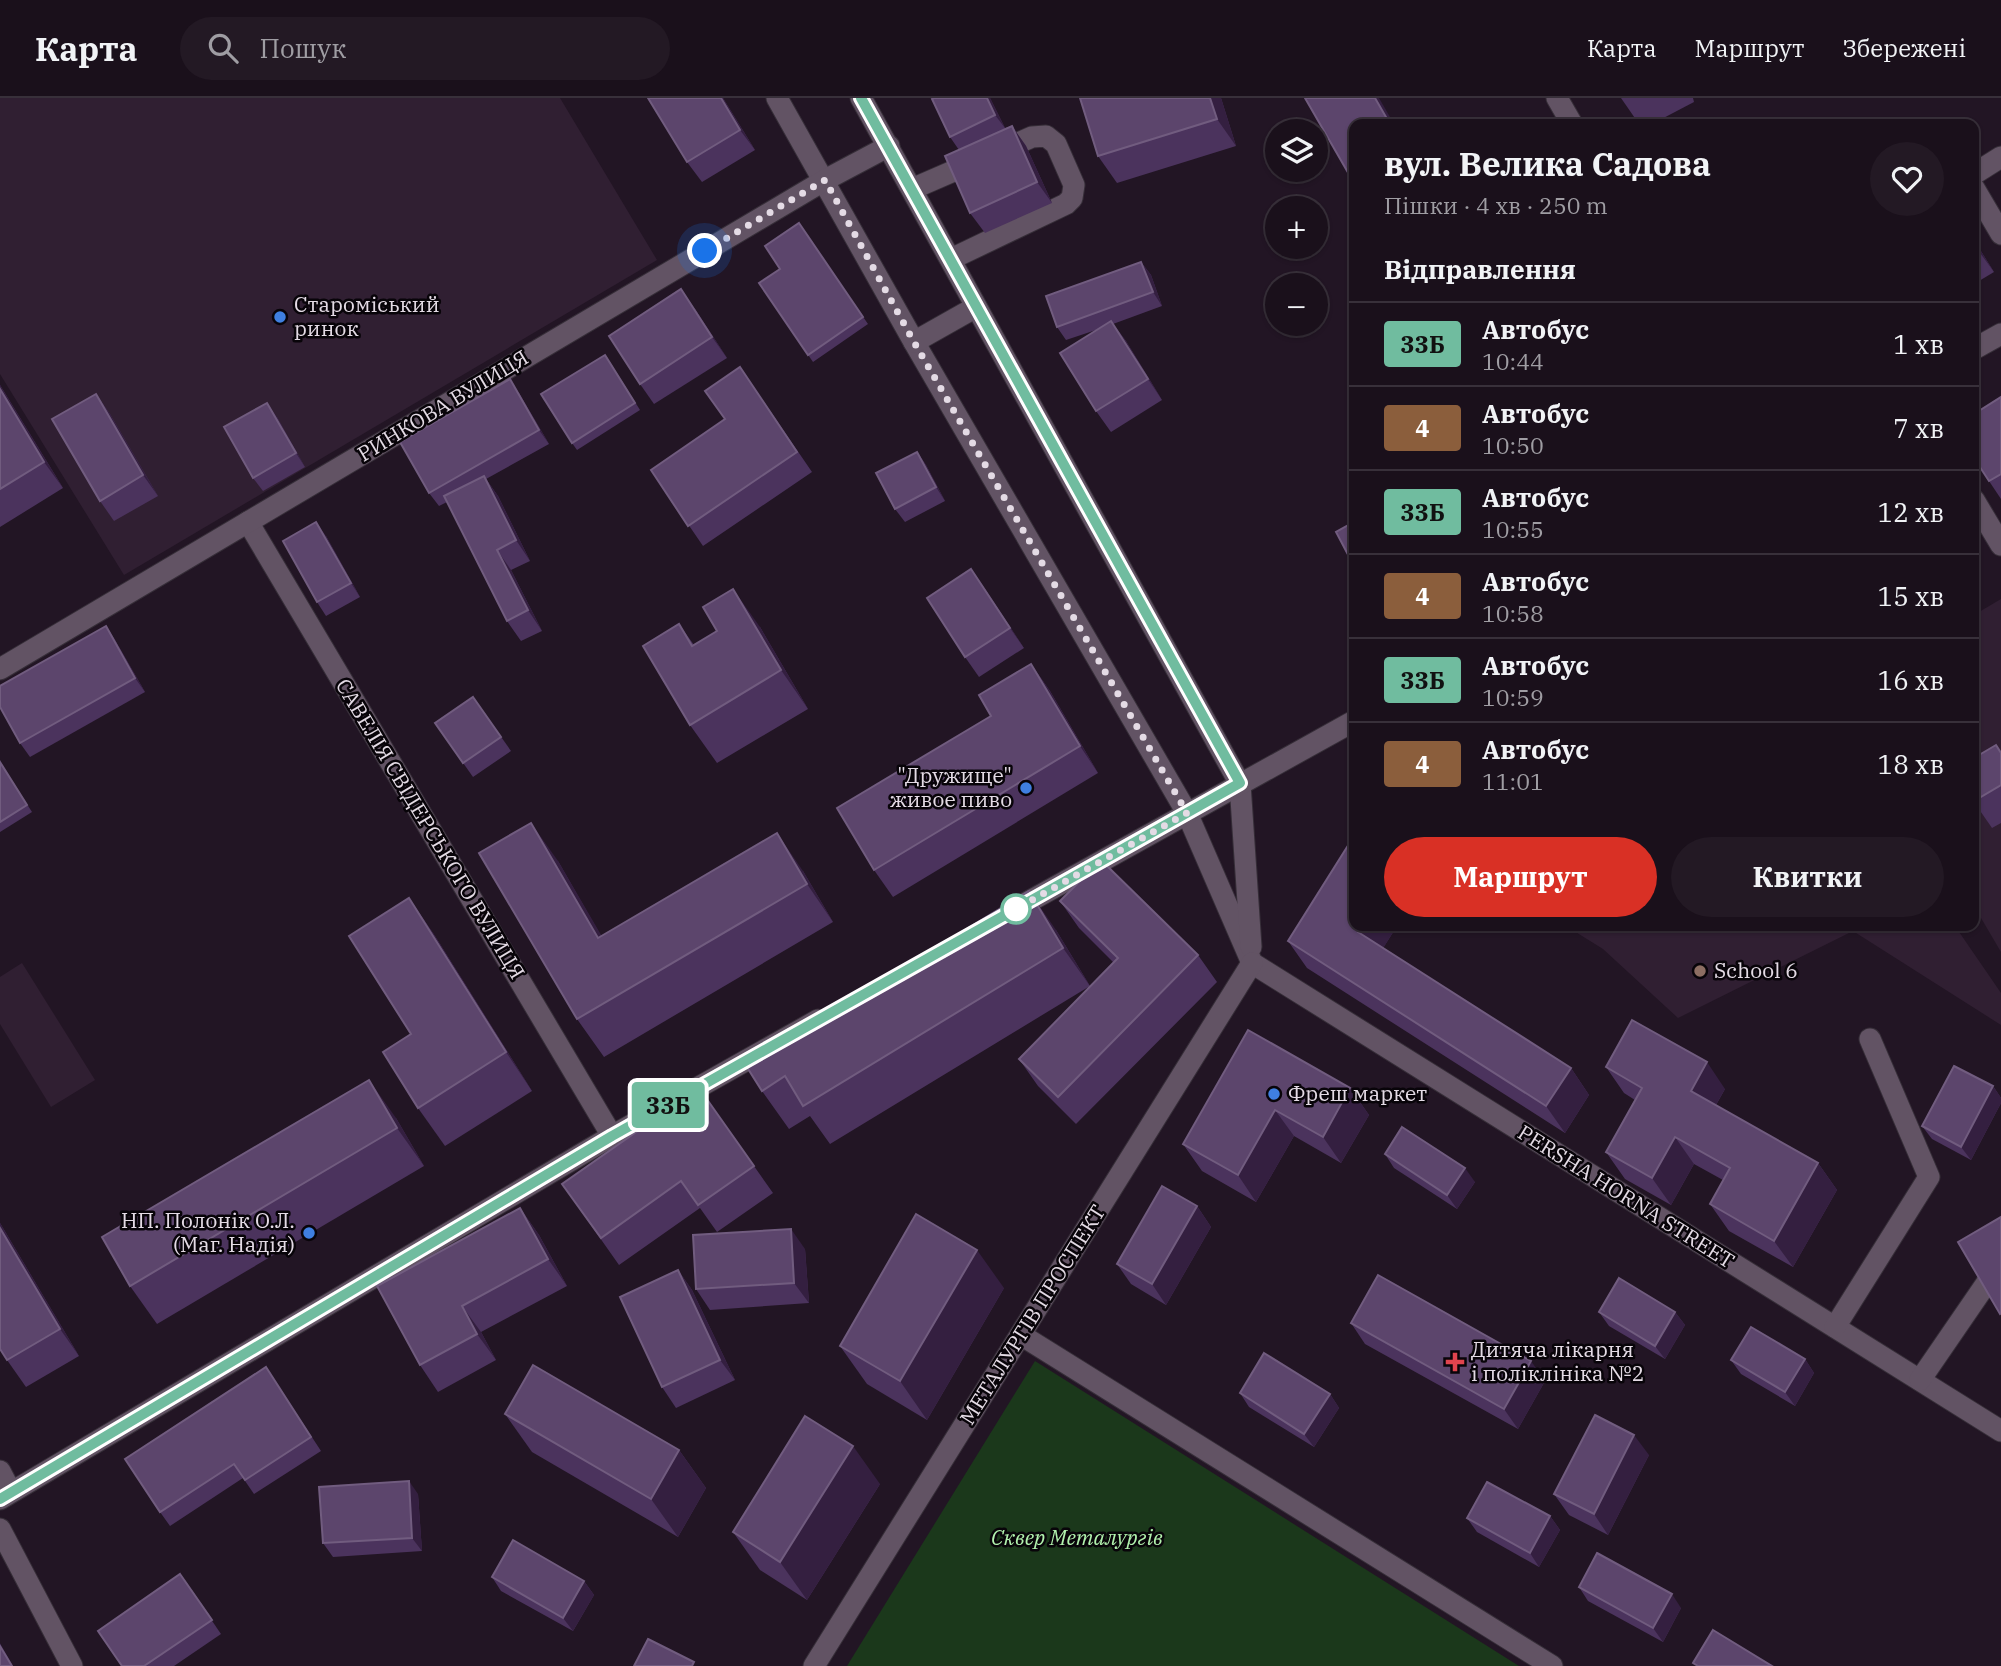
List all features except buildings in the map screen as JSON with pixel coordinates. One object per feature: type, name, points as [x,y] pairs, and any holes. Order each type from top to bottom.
[{"type":"street","points":[[778,98],[914,342],[1187,813],[1252,963]]},
{"type":"street","points":[[861,98],[1240,783],[1252,963]]},
{"type":"street","points":[[1557,98],[1569,119]]},
{"type":"street","points":[[912,189],[1032,136],[1046,136],[1056,144],[1074,185],[1074,191],[1066,204],[951,259]]},
{"type":"street","name":"РИНКОВА ВУЛИЦЯ","points":[[0,669],[825,180],[889,146]]},
{"type":"street","points":[[1979,171],[2001,157]]},
{"type":"street","points":[[1979,197],[2001,234]]},
{"type":"street","points":[[914,342],[976,307]]},
{"type":"street","points":[[1979,346],[2001,334]]},
{"type":"street","points":[[1979,508],[2001,545]]},
{"type":"street","name":"САВЕЛІЯ СВІДЕРСЬКОГО ВУЛИЦЯ","points":[[248,522],[612,1136]]},
{"type":"street","points":[[990,923],[1349,724]]},
{"type":"street","name":"PERSHA HORNA STREET","points":[[1252,963],[2001,1431]]},
{"type":"street","name":"МЕТАЛУРГІВ ПРОСПЕКТ","points":[[814,1666],[1252,963]]},
{"type":"street","points":[[0,1471],[6,1495],[612,1136],[831,1013]]},
{"type":"street","points":[[1835,1327],[1929,1177],[1870,1039]]},
{"type":"street","points":[[1920,1380],[2001,1262]]},
{"type":"street","points":[[1021,1335],[1552,1666]]},
{"type":"street","points":[[0,1529],[72,1666]]},
{"type":"shaded area","name":"Староміський ринок","points":[[0,98],[560,98],[657,260],[124,575],[0,374]]},
{"type":"shaded area","points":[[2001,599],[2001,952],[1979,915],[1979,612]]},
{"type":"shaded area","name":"School 6","points":[[1574,931],[1853,931],[1678,1018],[1603,949]]},
{"type":"shaded area","name":"School 6","points":[[1853,931],[1958,931],[2001,993],[2001,1025]]},
{"type":"shaded area","points":[[22,963],[95,1080],[51,1107],[0,1024],[0,977]]},
{"type":"green space","name":"Сквер Металургів","points":[[1035,1361],[1519,1666],[847,1666]]},
{"type":"bus line","name":"33Б","points":[[0,1499],[612,1136],[1240,783],[861,98]]},
{"type":"place","name":"Староміський ринок","points":[[280,317]]},
{"type":"place","name":"\"Дружище\" живое пиво","points":[[1026,788]]},
{"type":"place","name":"School 6","points":[[1700,971]]},
{"type":"place","name":"Фреш маркет","points":[[1274,1094]]},
{"type":"place","name":"НП. Полонік О.Л. (Маг. Надія)","points":[[309,1233]]},
{"type":"place","name":"Дитяча лікарня і поліклініка №2","points":[[1455,1362]]},
{"type":"route","points":[[705,251],[825,180],[914,342],[1187,813],[1016,909]]}]
